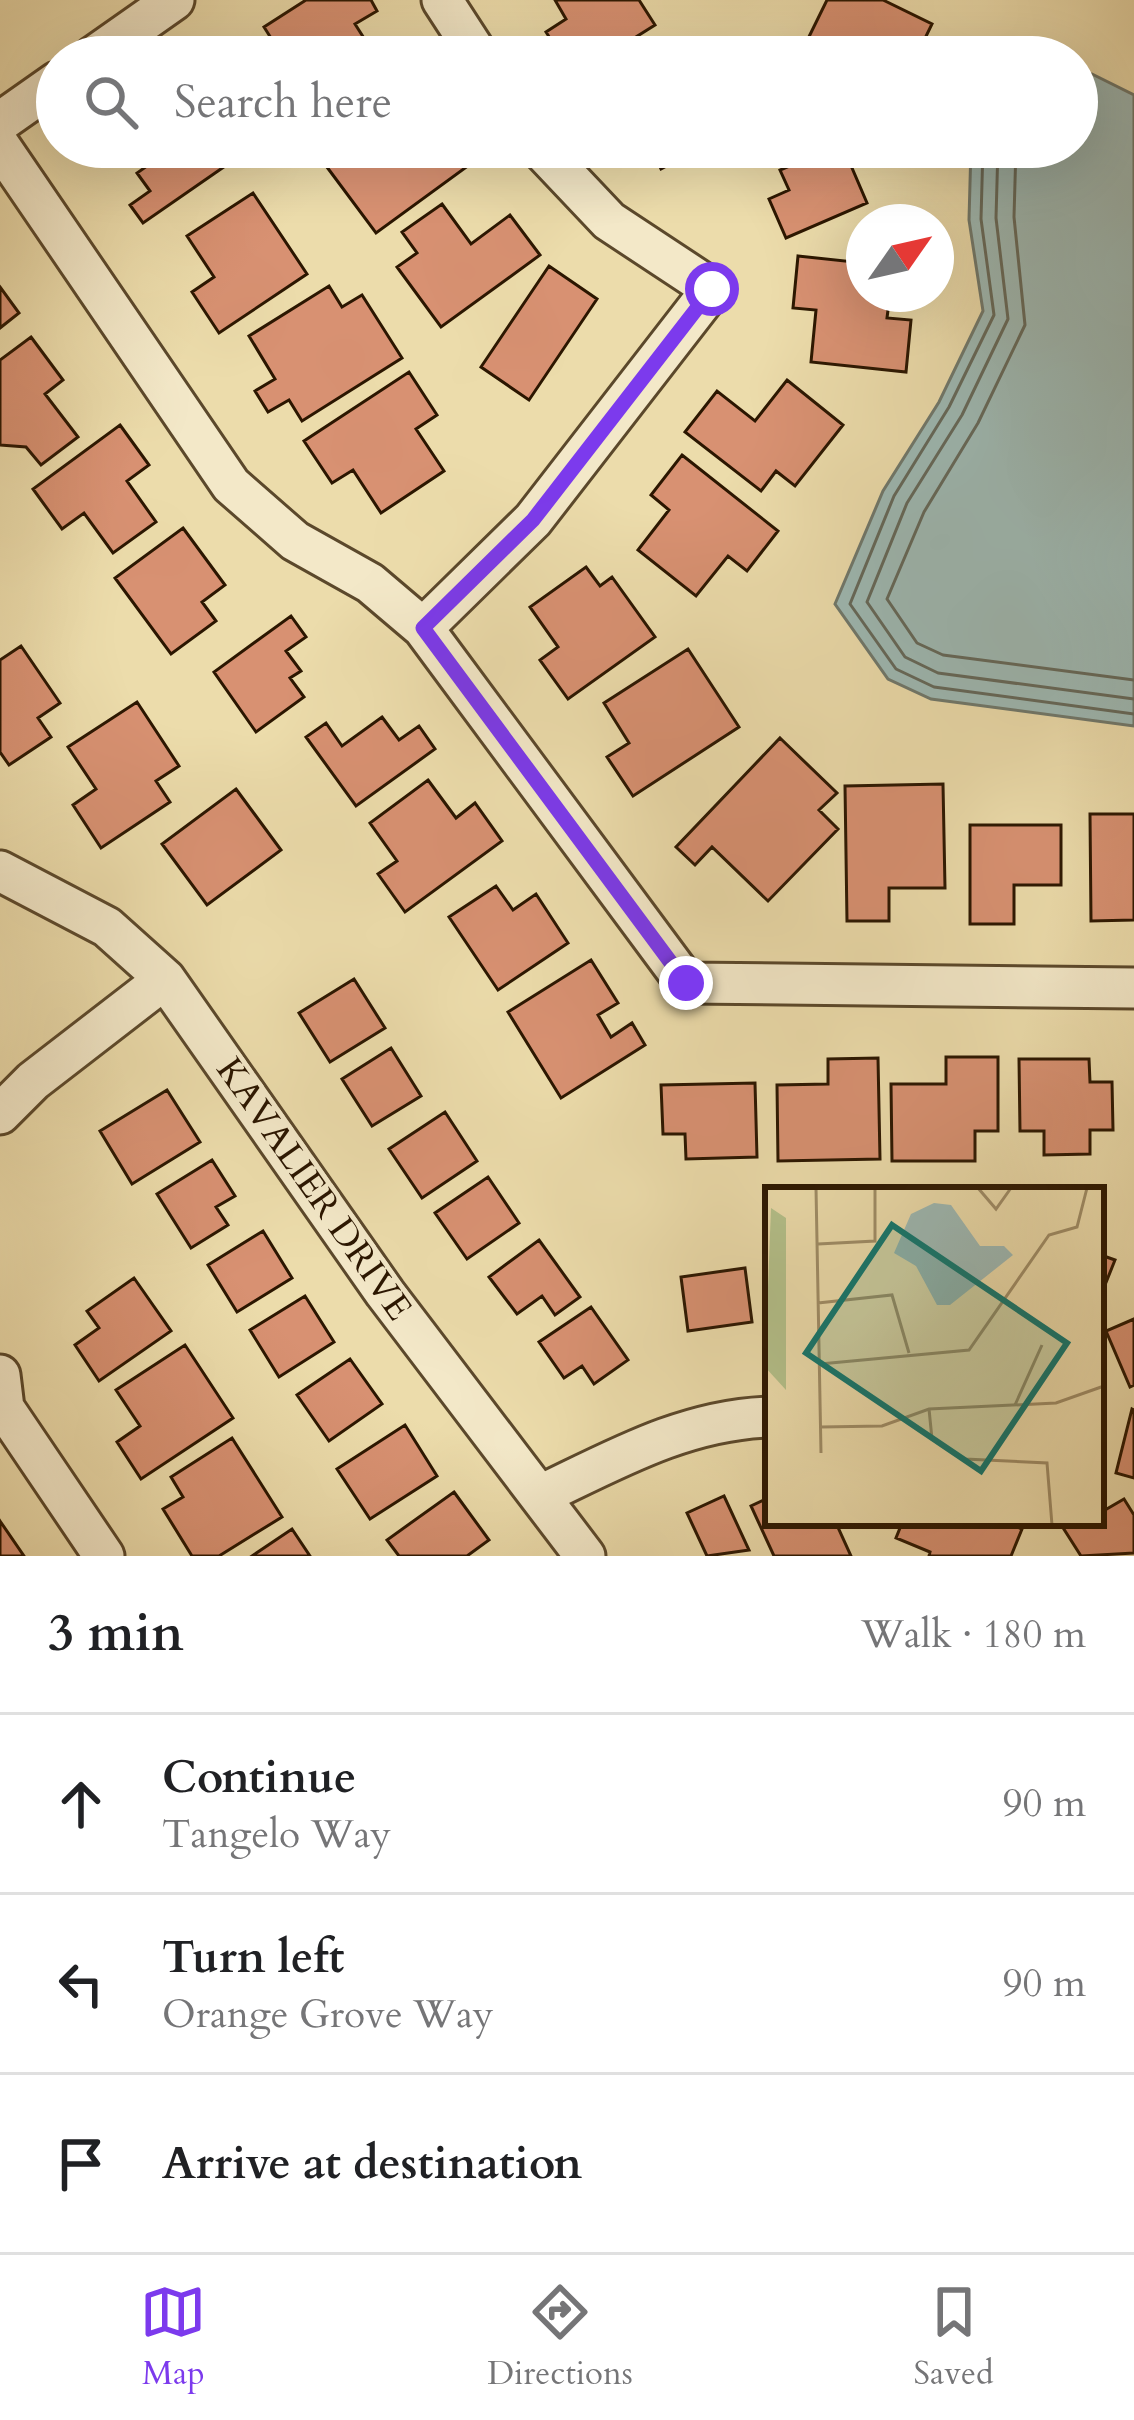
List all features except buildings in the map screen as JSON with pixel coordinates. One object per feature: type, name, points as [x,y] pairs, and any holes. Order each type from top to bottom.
[{"type":"street","points":[[123,36],[174,0]]},
{"type":"street","points":[[442,0],[465,36]]},
{"type":"street","points":[[0,122],[36,97]]},
{"type":"street","points":[[0,146],[231,485],[295,541],[370,583],[423,628],[686,983],[1134,988]]},
{"type":"street","points":[[423,628],[533,520],[712,289],[608,221],[559,168]]},
{"type":"street","name":"KAVALIER DRIVE","points":[[0,871],[107,927],[165,979],[385,1292],[585,1556]]},
{"type":"street","points":[[0,1114],[33,1081],[165,979]]},
{"type":"street","points":[[1,1398],[104,1556]]},
{"type":"street","points":[[543,1495],[670,1433],[735,1418],[765,1417]]},
{"type":"water","points":[[1098,77],[1134,95],[1134,726],[931,699],[888,679],[835,604],[883,491],[939,402],[983,311],[969,220],[970,168],[1098,168]]},
{"type":"route","points":[[686,983],[423,628],[533,520],[712,289]]}]
